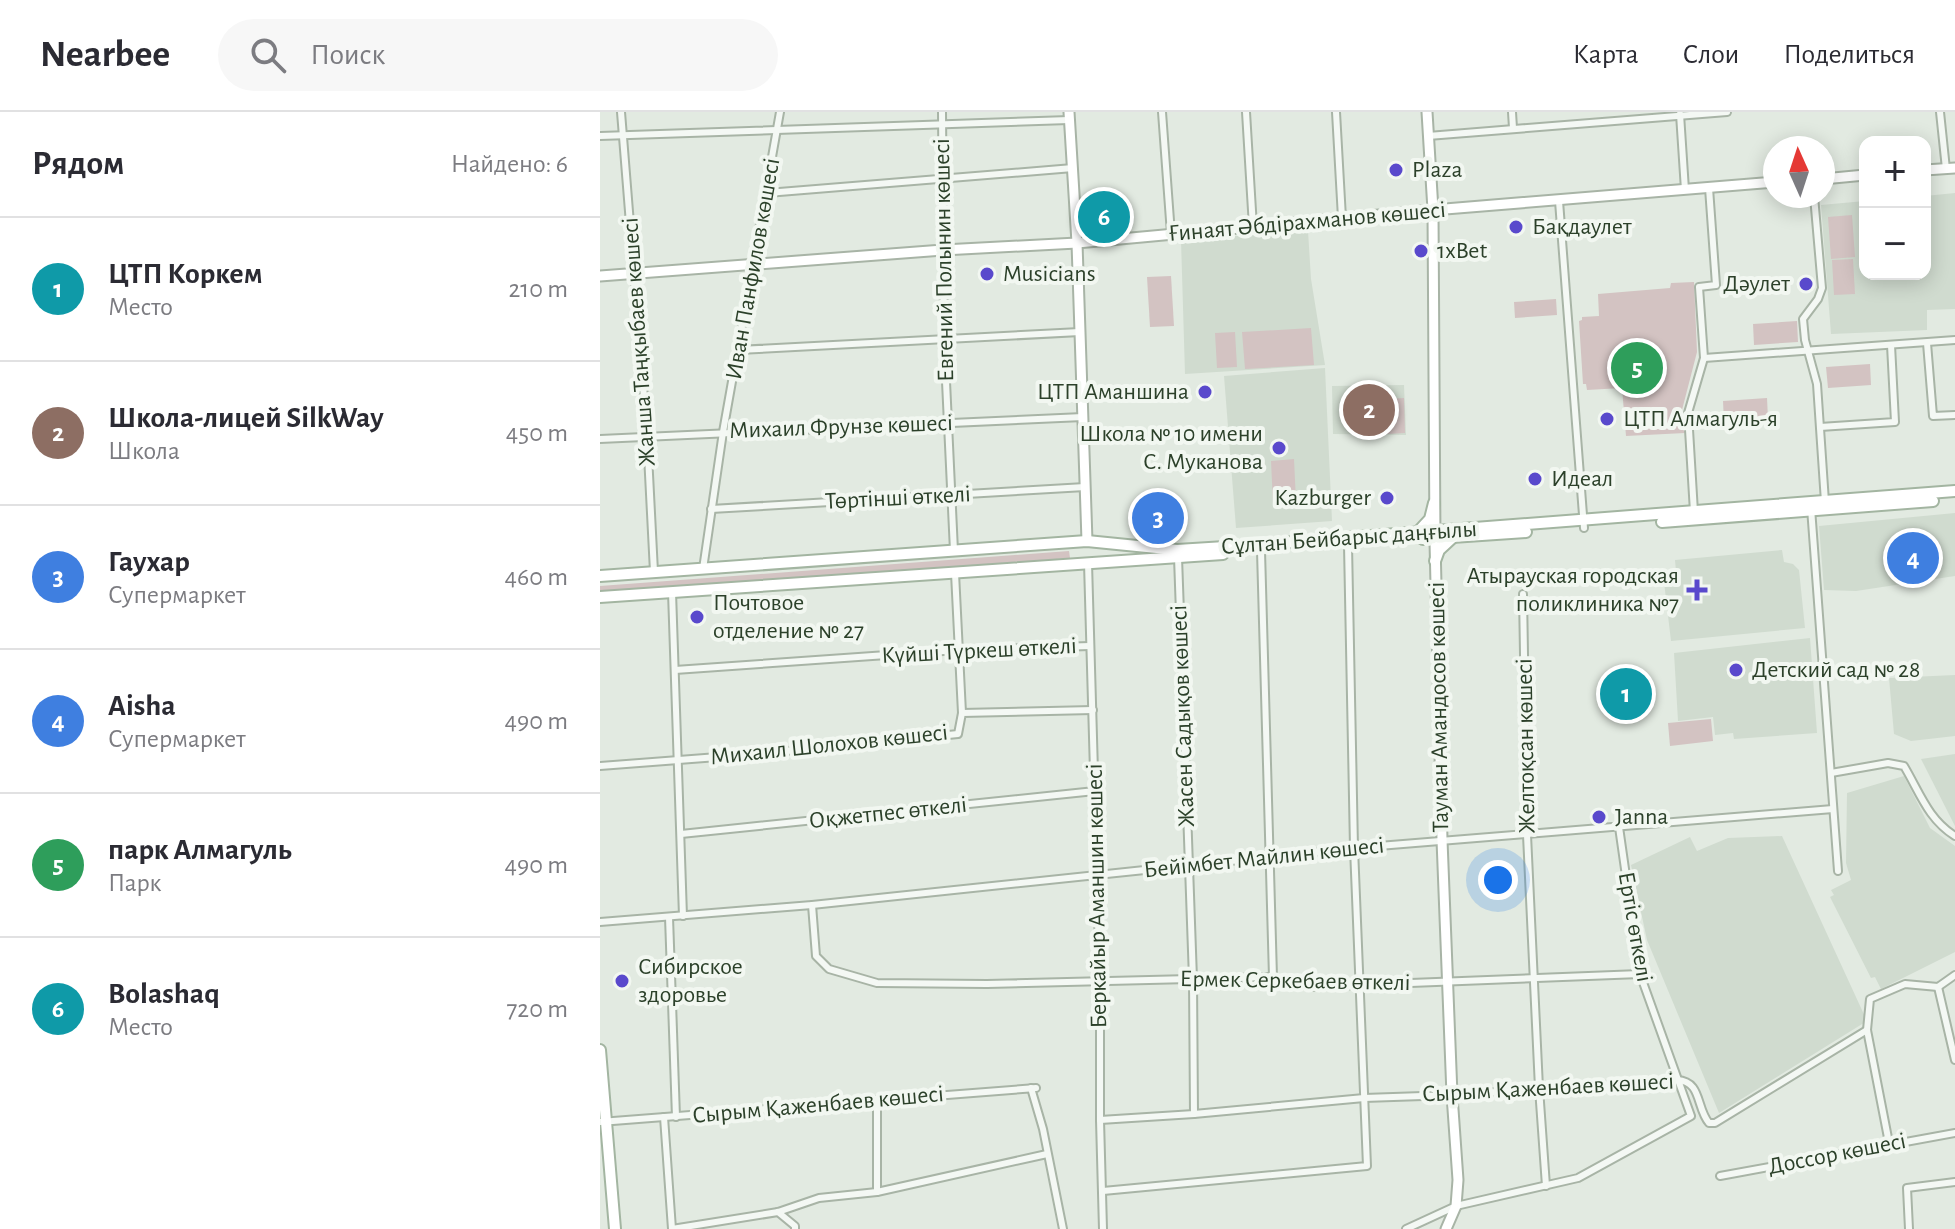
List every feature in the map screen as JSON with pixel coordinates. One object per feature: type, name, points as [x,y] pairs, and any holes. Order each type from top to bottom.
[{"type":"main road","name":"Сұлтан Бейбарыс даңғылы","points":[[1825,506],[1955,491]]},
{"type":"main road","name":"Сұлтан Бейбарыс даңғылы","points":[[600,576],[1087,541],[1177,550],[1955,498]]},
{"type":"main road","points":[[1434,503],[1439,519],[1454,533],[1435,561]]},
{"type":"main road","points":[[1434,503],[1430,519],[1416,536],[1435,561]]},
{"type":"main road","name":"Сұлтан Бейбарыс даңғылы","points":[[600,597],[1348,545],[1416,536]]},
{"type":"main road","points":[[1107,543],[1110,551],[1108,560]]},
{"type":"main road","points":[[600,1050],[606,1185],[615,1229]]},
{"type":"street","name":"Жанша Таңқыбаев көшесі","points":[[621,112],[647,435],[654,572]]},
{"type":"street","name":"Иван Панфилов көшесі","points":[[703,569],[723,432],[780,112]]},
{"type":"street","name":"Евгений Полынин көшесі","points":[[942,112],[944,339],[954,551]]},
{"type":"street","points":[[1162,112],[1171,234]]},
{"type":"street","points":[[1246,112],[1253,227]]},
{"type":"street","points":[[1336,112],[1342,218]]},
{"type":"street","name":"Тауман Амандосов көшесі","points":[[1427,112],[1433,210],[1434,503],[1442,840],[1458,1180],[1456,1206]]},
{"type":"street","points":[[1512,112],[1513,128]]},
{"type":"street","points":[[1595,112],[1596,122]]},
{"type":"street","points":[[1428,136],[1727,112]]},
{"type":"street","points":[[1940,112],[1950,168]]},
{"type":"street","points":[[1680,114],[1685,190]]},
{"type":"street","points":[[600,136],[942,125],[1069,116],[1077,243],[1087,541]]},
{"type":"street","points":[[767,193],[1073,168]]},
{"type":"street","points":[[1835,178],[1859,176]]},
{"type":"street","name":"Ғинаят Әбдірахманов көшесі","points":[[600,276],[1077,243],[1763,183]]},
{"type":"street","points":[[1694,516],[1688,413],[1704,358],[1699,287],[1716,285],[1709,188]]},
{"type":"street","points":[[1559,201],[1584,524]]},
{"type":"street","points":[[1815,208],[1822,288],[1803,319],[1805,340],[1817,384],[1825,506]]},
{"type":"street","points":[[738,350],[1080,332]]},
{"type":"street","points":[[1704,358],[1955,340]]},
{"type":"street","points":[[1927,343],[1933,416],[1955,415]]},
{"type":"street","points":[[1820,427],[1895,422],[1891,345]]},
{"type":"street","name":"Михаил Фрунзе көшесі","points":[[600,439],[1083,417]]},
{"type":"street","name":"Төртінші өткелі","points":[[711,509],[1085,487]]},
{"type":"street","points":[[1811,507],[1838,871]]},
{"type":"street","points":[[1103,1191],[1367,1166],[1354,848],[1348,545]]},
{"type":"street","points":[[1261,551],[1273,977]]},
{"type":"street","name":"Жасен Садықов көшесі","points":[[1178,557],[1193,979],[1194,1114]]},
{"type":"street","name":"Беркайыр Аманшин көшесі","points":[[1088,563],[1100,981],[1103,1229]]},
{"type":"street","points":[[955,571],[962,713]]},
{"type":"street","points":[[672,591],[683,916]]},
{"type":"street","name":"Желтоқсан көшесі","points":[[1523,594],[1527,835],[1546,1186]]},
{"type":"street","name":"Күйші Түркеш өткелі","points":[[675,670],[958,650],[1090,646]]},
{"type":"street","name":"Михаил Шолохов көшесі","points":[[600,766],[958,734],[962,713],[1093,710]]},
{"type":"street","points":[[1831,773],[1888,763],[1904,766],[1928,812],[1943,829],[1955,836]]},
{"type":"street","name":"Оқжетпес өткелі","points":[[681,834],[1095,791]]},
{"type":"street","name":"Бейімбет Майлин көшесі","points":[[600,922],[812,905],[1354,848],[1833,809]]},
{"type":"street","name":"Ертіс өткелі","points":[[1546,1186],[1578,1178],[1691,1116],[1640,974],[1619,827]]},
{"type":"street","name":"Ермек Серкебаев өткелі","points":[[812,905],[816,956],[829,969],[877,983],[1273,977],[1308,987],[1640,974]]},
{"type":"street","points":[[669,917],[676,1117]]},
{"type":"street","points":[[1889,1143],[1867,1030],[1870,999],[1905,984],[1938,987],[1955,975]]},
{"type":"street","points":[[1938,987],[1955,1060]]},
{"type":"street","name":"Сырым Қаженбаев көшесі","points":[[1100,1120],[1364,1098],[1687,1080],[1694,1085],[1705,1118],[1709,1123],[1715,1123],[1867,1030]]},
{"type":"street","name":"Сырым Қаженбаев көшесі","points":[[603,1122],[1033,1088],[1047,1154]]},
{"type":"street","points":[[877,1100],[877,1192]]},
{"type":"street","points":[[664,1117],[672,1229],[778,1212],[819,1198],[877,1192],[1047,1154],[1063,1229]]},
{"type":"street","name":"Доссор көшесі","points":[[1720,1176],[1955,1133]]},
{"type":"street","points":[[1909,1229],[1907,1188],[1955,1182]]},
{"type":"street","points":[[1406,1229],[1456,1206],[1546,1186]]},
{"type":"street","points":[[1446,1229],[1456,1206]]},
{"type":"street","points":[[778,1212],[795,1229]]},
{"type":"shaded area","points":[[1955,193],[1955,309],[1927,310],[1927,330],[1831,334],[1821,208],[1859,202],[1859,280],[1931,280],[1931,195]]},
{"type":"shaded area","points":[[1852,215],[1855,257],[1831,259],[1828,217]]},
{"type":"shaded area","points":[[1308,231],[1311,279],[1325,365],[1185,374],[1181,240]]},
{"type":"shaded area","points":[[1853,259],[1855,294],[1834,295],[1832,260]]},
{"type":"shaded area","points":[[1171,276],[1174,326],[1150,327],[1147,277]]},
{"type":"shaded area","points":[[1694,282],[1697,352],[1682,410],[1685,433],[1626,436],[1622,388],[1587,390],[1586,384],[1583,384],[1579,321],[1582,317],[1599,316],[1598,294],[1670,288],[1671,283]]},
{"type":"shaded area","points":[[1556,299],[1557,315],[1515,318],[1514,302]]},
{"type":"shaded area","points":[[1797,321],[1798,342],[1754,345],[1753,324]]},
{"type":"shaded area","points":[[1311,328],[1314,365],[1245,369],[1242,332]]},
{"type":"shaded area","points":[[1235,332],[1237,367],[1217,368],[1215,333]]},
{"type":"shaded area","points":[[1870,364],[1871,385],[1828,388],[1826,367]]},
{"type":"shaded area","name":"Школа № 10 имени С. Муканова","points":[[1325,368],[1332,521],[1236,528],[1224,376]]},
{"type":"shaded area","points":[[1404,385],[1406,435],[1333,434],[1332,386]]},
{"type":"shaded area","points":[[1404,398],[1405,433],[1387,434],[1386,399]]},
{"type":"shaded area","points":[[1767,398],[1768,419],[1724,422],[1723,401]]},
{"type":"shaded area","points":[[1294,459],[1296,501],[1273,503],[1271,461]]},
{"type":"shaded area","points":[[1955,513],[1955,576],[1856,591],[1824,590],[1819,526]]},
{"type":"shaded area","points":[[1782,550],[1784,562],[1793,564],[1799,570],[1805,628],[1671,641],[1664,582],[1676,571],[1675,560]]},
{"type":"shaded area","points":[[1069,551],[1070,558],[600,593],[600,586]]},
{"type":"shaded area","points":[[1810,638],[1817,733],[1734,739],[1733,733],[1715,735],[1713,717],[1678,721],[1674,653]]},
{"type":"shaded area","points":[[1955,675],[1955,736],[1911,741],[1894,734],[1889,678]]},
{"type":"shaded area","points":[[1711,719],[1713,741],[1670,746],[1668,723]]},
{"type":"shaded area","points":[[1955,754],[1955,826],[1921,759]]},
{"type":"shaded area","points":[[1904,776],[1930,828],[1955,846],[1955,952],[1881,989],[1875,977],[1871,978],[1830,897],[1834,895],[1831,890],[1851,880],[1846,863],[1847,793]]},
{"type":"shaded area","points":[[1782,836],[1867,1021],[1719,1113],[1647,940],[1631,865],[1690,837],[1697,851],[1728,838]]},
{"type":"place","name":"Plaza","points":[[1396,170]]},
{"type":"place","name":"Bolashaq","points":[[1104,217]]},
{"type":"place","name":"Бақдаулет","points":[[1516,227]]},
{"type":"place","name":"1xBet","points":[[1421,251]]},
{"type":"place","name":"Musicians","points":[[987,274]]},
{"type":"place","name":"Дәулет","points":[[1806,284]]},
{"type":"place","name":"парк Алмагуль","points":[[1637,368]]},
{"type":"place","name":"ЦТП Аманшина","points":[[1205,392]]},
{"type":"place","name":"Школа-лицей SilkWay","points":[[1369,410]]},
{"type":"place","name":"ЦТП Алмагуль-я","points":[[1607,419]]},
{"type":"place","name":"Школа № 10 имени С. Муканова","points":[[1279,448]]},
{"type":"place","name":"Идеал","points":[[1535,479]]},
{"type":"place","name":"Kazburger","points":[[1387,498]]},
{"type":"place","name":"Гаухар","points":[[1158,518]]},
{"type":"place","name":"Aisha","points":[[1913,558]]},
{"type":"place","name":"Атырауская городская поликлиника №7","points":[[1697,590]]},
{"type":"place","name":"Почтовое отделение № 27","points":[[697,617]]},
{"type":"place","name":"Детский сад № 28","points":[[1736,670]]},
{"type":"place","name":"ЦТП Коркем","points":[[1626,694]]},
{"type":"place","name":"Janna","points":[[1599,817]]},
{"type":"place","name":"Сибирское здоровье","points":[[622,981]]}]
